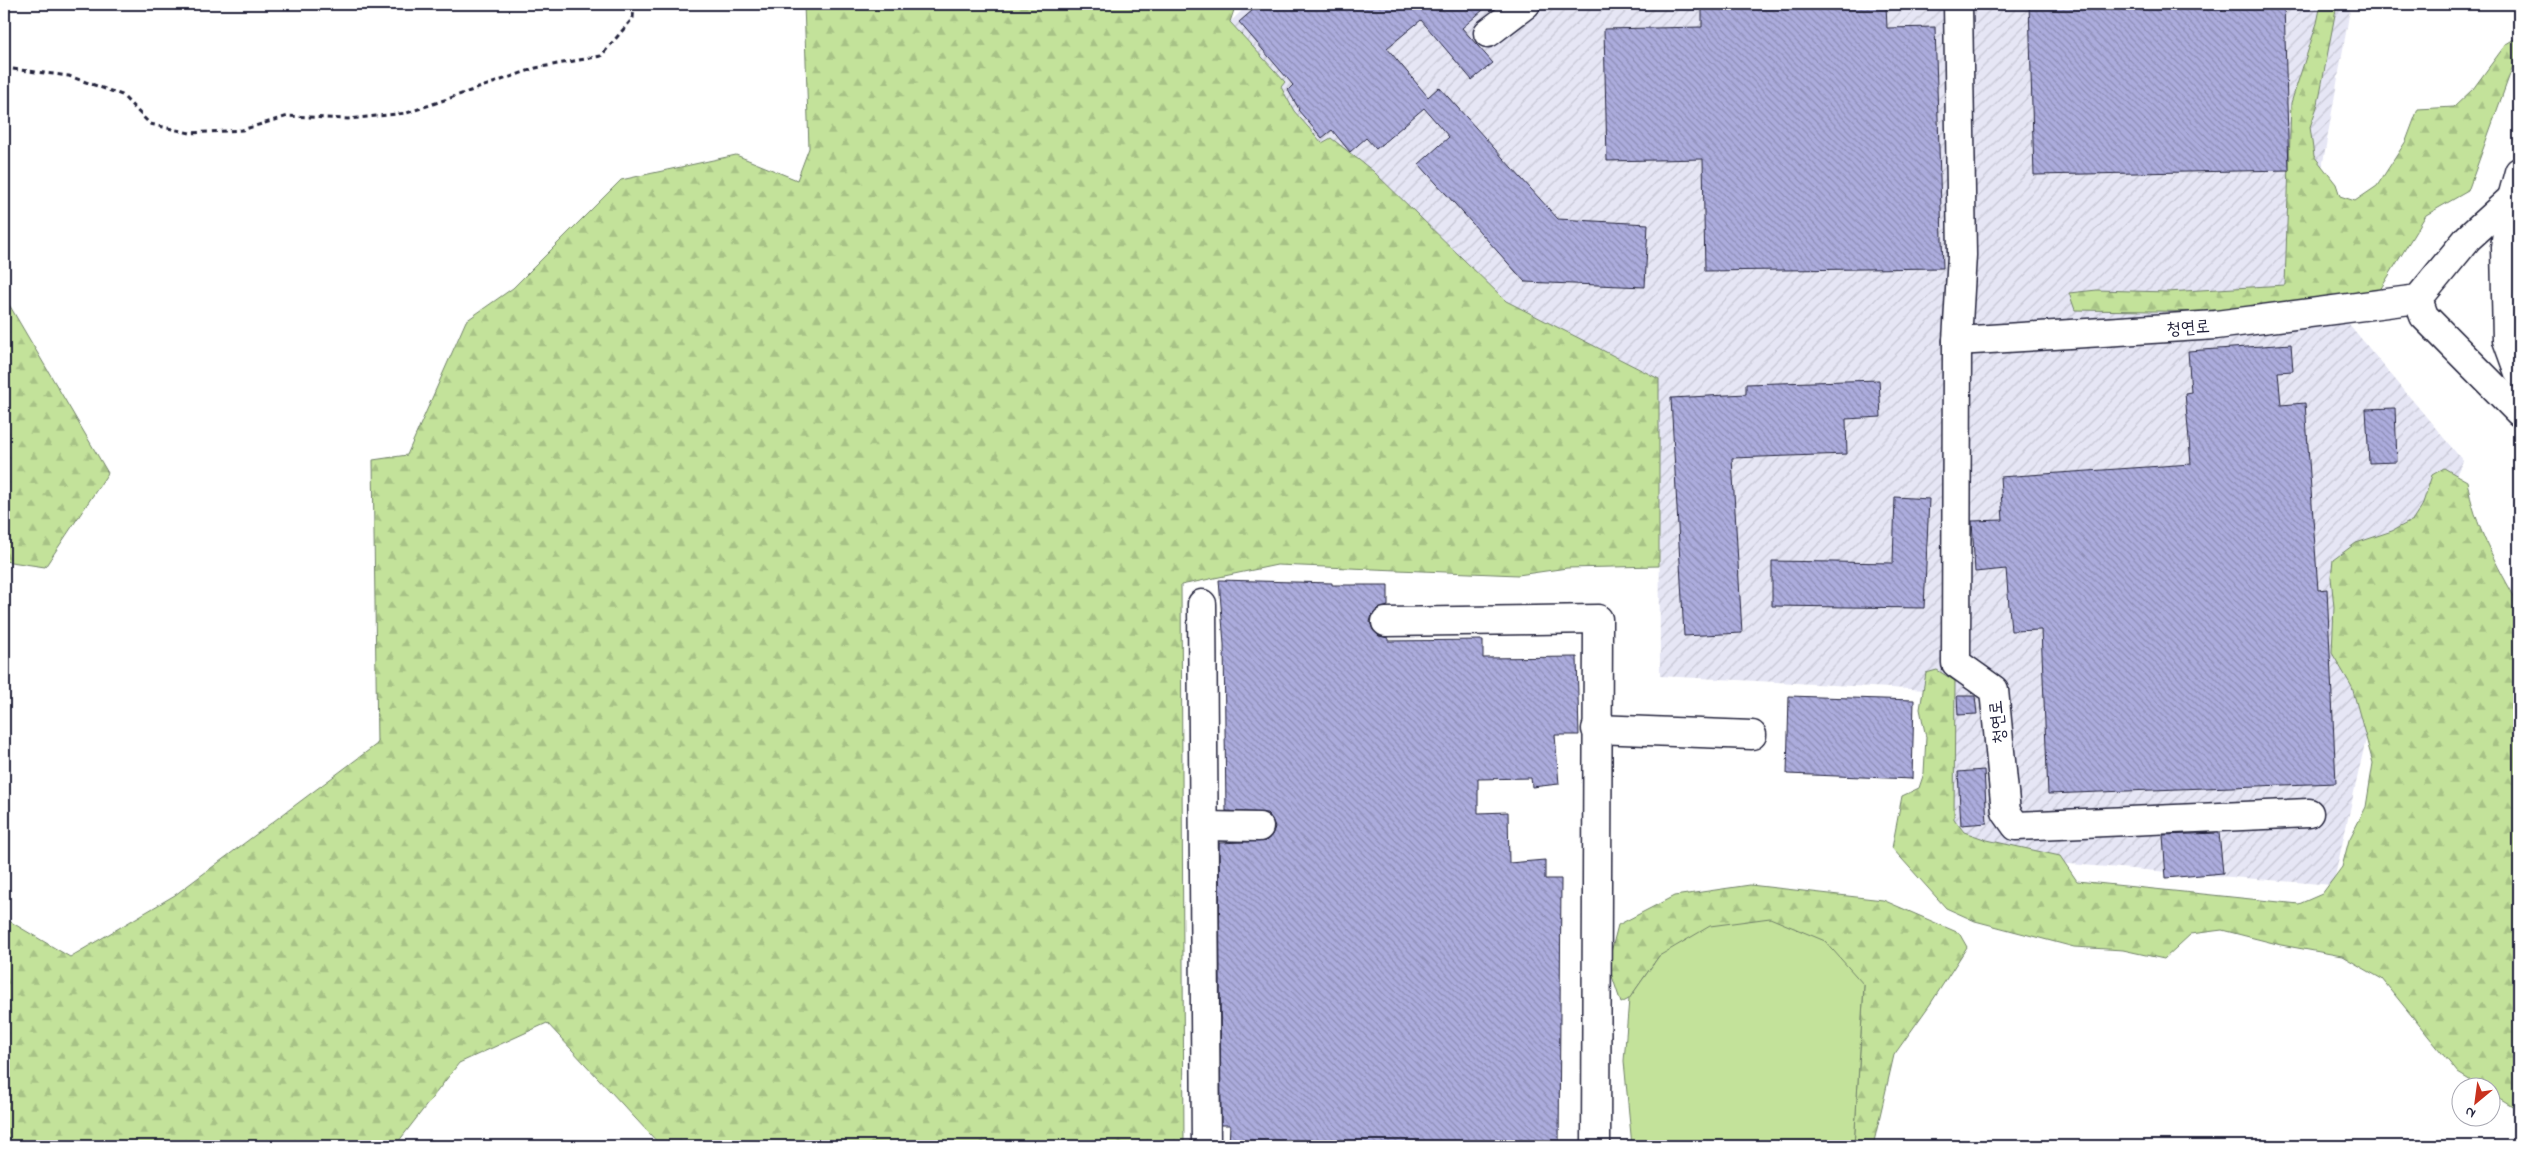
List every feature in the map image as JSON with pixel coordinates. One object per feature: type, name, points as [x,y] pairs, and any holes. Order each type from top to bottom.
[{"type":"street","points":[[1488,33],[1526,4]]},
{"type":"street","name":"청연로","points":[[1958,4],[1962,255],[1957,341],[1956,663],[1994,690],[2006,812],[2016,826],[2309,813]]},
{"type":"street","points":[[2519,172],[2512,198],[2505,247],[2507,340],[2519,373]]},
{"type":"street","points":[[2512,198],[2468,238],[2418,299],[2424,316],[2519,412]]},
{"type":"street","name":"청연로","points":[[1957,341],[2216,325],[2418,299]]},
{"type":"street","points":[[1202,604],[1206,1146]]},
{"type":"street","points":[[1386,622],[1598,619],[1596,729],[1596,1146]]},
{"type":"street","points":[[1596,729],[1752,735]]},
{"type":"street","points":[[1205,826],[1259,827]]},
{"type":"path","points":[[4,68],[69,76],[122,95],[150,124],[190,133],[242,130],[288,116],[348,119],[407,113],[536,68],[601,56],[633,18],[634,4]]},
{"type":"shaded area","points":[[1249,4],[2351,4],[2304,270],[2463,461],[2426,537],[2387,646],[2333,885],[1943,854],[1947,691],[1660,676],[1659,379],[1506,301],[1373,171],[1352,156],[1322,143],[1294,111],[1281,87],[1285,82],[1230,22]]},
{"type":"green space","points":[[804,4],[1236,4],[1230,22],[1285,82],[1281,87],[1294,111],[1322,143],[1331,138],[1373,171],[1506,301],[1659,379],[1659,566],[1567,568],[1518,575],[1277,565],[1181,585],[1184,1146],[661,1146],[547,1023],[459,1063],[395,1146],[4,1146],[4,918],[70,957],[175,895],[377,744],[373,460],[407,455],[466,321],[513,288],[621,180],[736,155],[797,180],[809,148]]},
{"type":"green space","points":[[2321,4],[2337,4],[2318,104],[2310,127],[2314,156],[2336,184],[2340,196],[2355,201],[2377,186],[2406,141],[2418,109],[2454,107],[2473,89],[2506,44],[2516,38],[2519,43],[2519,49],[2468,191],[2426,215],[2380,290],[2228,312],[2075,310],[2069,293],[2097,290],[2167,292],[2285,285],[2291,103],[2317,23]]},
{"type":"green space","points":[[4,296],[108,473],[45,567],[4,561]]},
{"type":"green space","points":[[2444,468],[2467,481],[2470,497],[2481,529],[2519,605],[2519,1110],[2500,1098],[2500,1078],[2466,1078],[2458,1073],[2382,979],[2342,956],[2281,945],[2222,930],[2191,934],[2164,959],[2123,950],[2074,947],[1975,921],[1946,908],[1892,848],[1902,796],[1919,788],[1924,773],[1926,737],[1920,709],[1926,673],[1937,670],[1955,681],[1954,819],[1964,832],[1987,840],[2060,856],[2077,881],[2299,904],[2322,894],[2342,867],[2349,840],[2366,807],[2373,763],[2352,687],[2332,653],[2334,607],[2331,577],[2333,560],[2356,543],[2392,531],[2413,520],[2422,506],[2432,475]]},
{"type":"green space","points":[[1750,885],[1883,900],[1959,933],[1967,947],[1931,1003],[1894,1055],[1873,1146],[1854,1146],[1864,985],[1659,956],[1629,999],[1621,1003],[1608,964],[1618,925],[1674,896]]},
{"type":"green space","points":[[1770,918],[1825,941],[1864,985],[1854,1146],[1632,1146],[1624,1061],[1629,999],[1659,956],[1710,926]]},
{"type":"building","points":[[1260,4],[1490,4],[1462,28],[1493,63],[1472,80],[1421,20],[1387,48],[1428,97],[1439,87],[1558,219],[1648,224],[1645,287],[1525,282],[1419,164],[1449,137],[1424,108],[1376,149],[1366,138],[1350,152],[1332,130],[1322,138],[1298,110],[1288,90],[1293,85],[1239,22]]},
{"type":"building","points":[[1702,4],[1886,4],[1887,28],[1935,27],[1943,268],[1705,271],[1703,159],[1607,161],[1604,29],[1702,27]]},
{"type":"building","points":[[2029,4],[2284,4],[2289,170],[2034,175]]},
{"type":"building","points":[[2291,344],[2293,371],[2278,372],[2281,405],[2305,403],[2318,590],[2327,589],[2336,783],[2048,794],[2041,630],[2011,631],[2006,569],[1975,572],[1972,521],[2003,520],[2000,477],[2191,464],[2185,393],[2191,392],[2188,351]]},
{"type":"building","points":[[1879,380],[1881,417],[1846,419],[1847,454],[1732,458],[1742,633],[1684,636],[1671,398],[1746,394],[1746,384]]},
{"type":"building","points":[[2395,408],[2397,462],[2369,463],[2366,409]]},
{"type":"building","points":[[1895,497],[1929,499],[1924,608],[1772,606],[1772,561],[1893,563]]},
{"type":"building","points":[[1219,580],[1332,583],[1332,585],[1388,585],[1388,606],[1378,609],[1372,615],[1370,622],[1373,630],[1379,636],[1388,638],[1388,641],[1483,640],[1483,658],[1577,657],[1579,735],[1555,735],[1559,784],[1532,787],[1531,778],[1478,779],[1478,813],[1508,812],[1509,863],[1545,860],[1545,879],[1561,879],[1559,1146],[1229,1146],[1230,1125],[1221,1125],[1219,843],[1266,841],[1272,835],[1275,827],[1267,813],[1226,811],[1224,644]]},
{"type":"building","points":[[1789,696],[1914,700],[1912,779],[1787,774]]},
{"type":"building","points":[[1957,696],[1975,696],[1977,714],[1958,715]]},
{"type":"building","points":[[1984,770],[1987,823],[1961,825],[1958,772]]},
{"type":"building","points":[[2219,833],[2223,873],[2166,878],[2163,835]]}]
